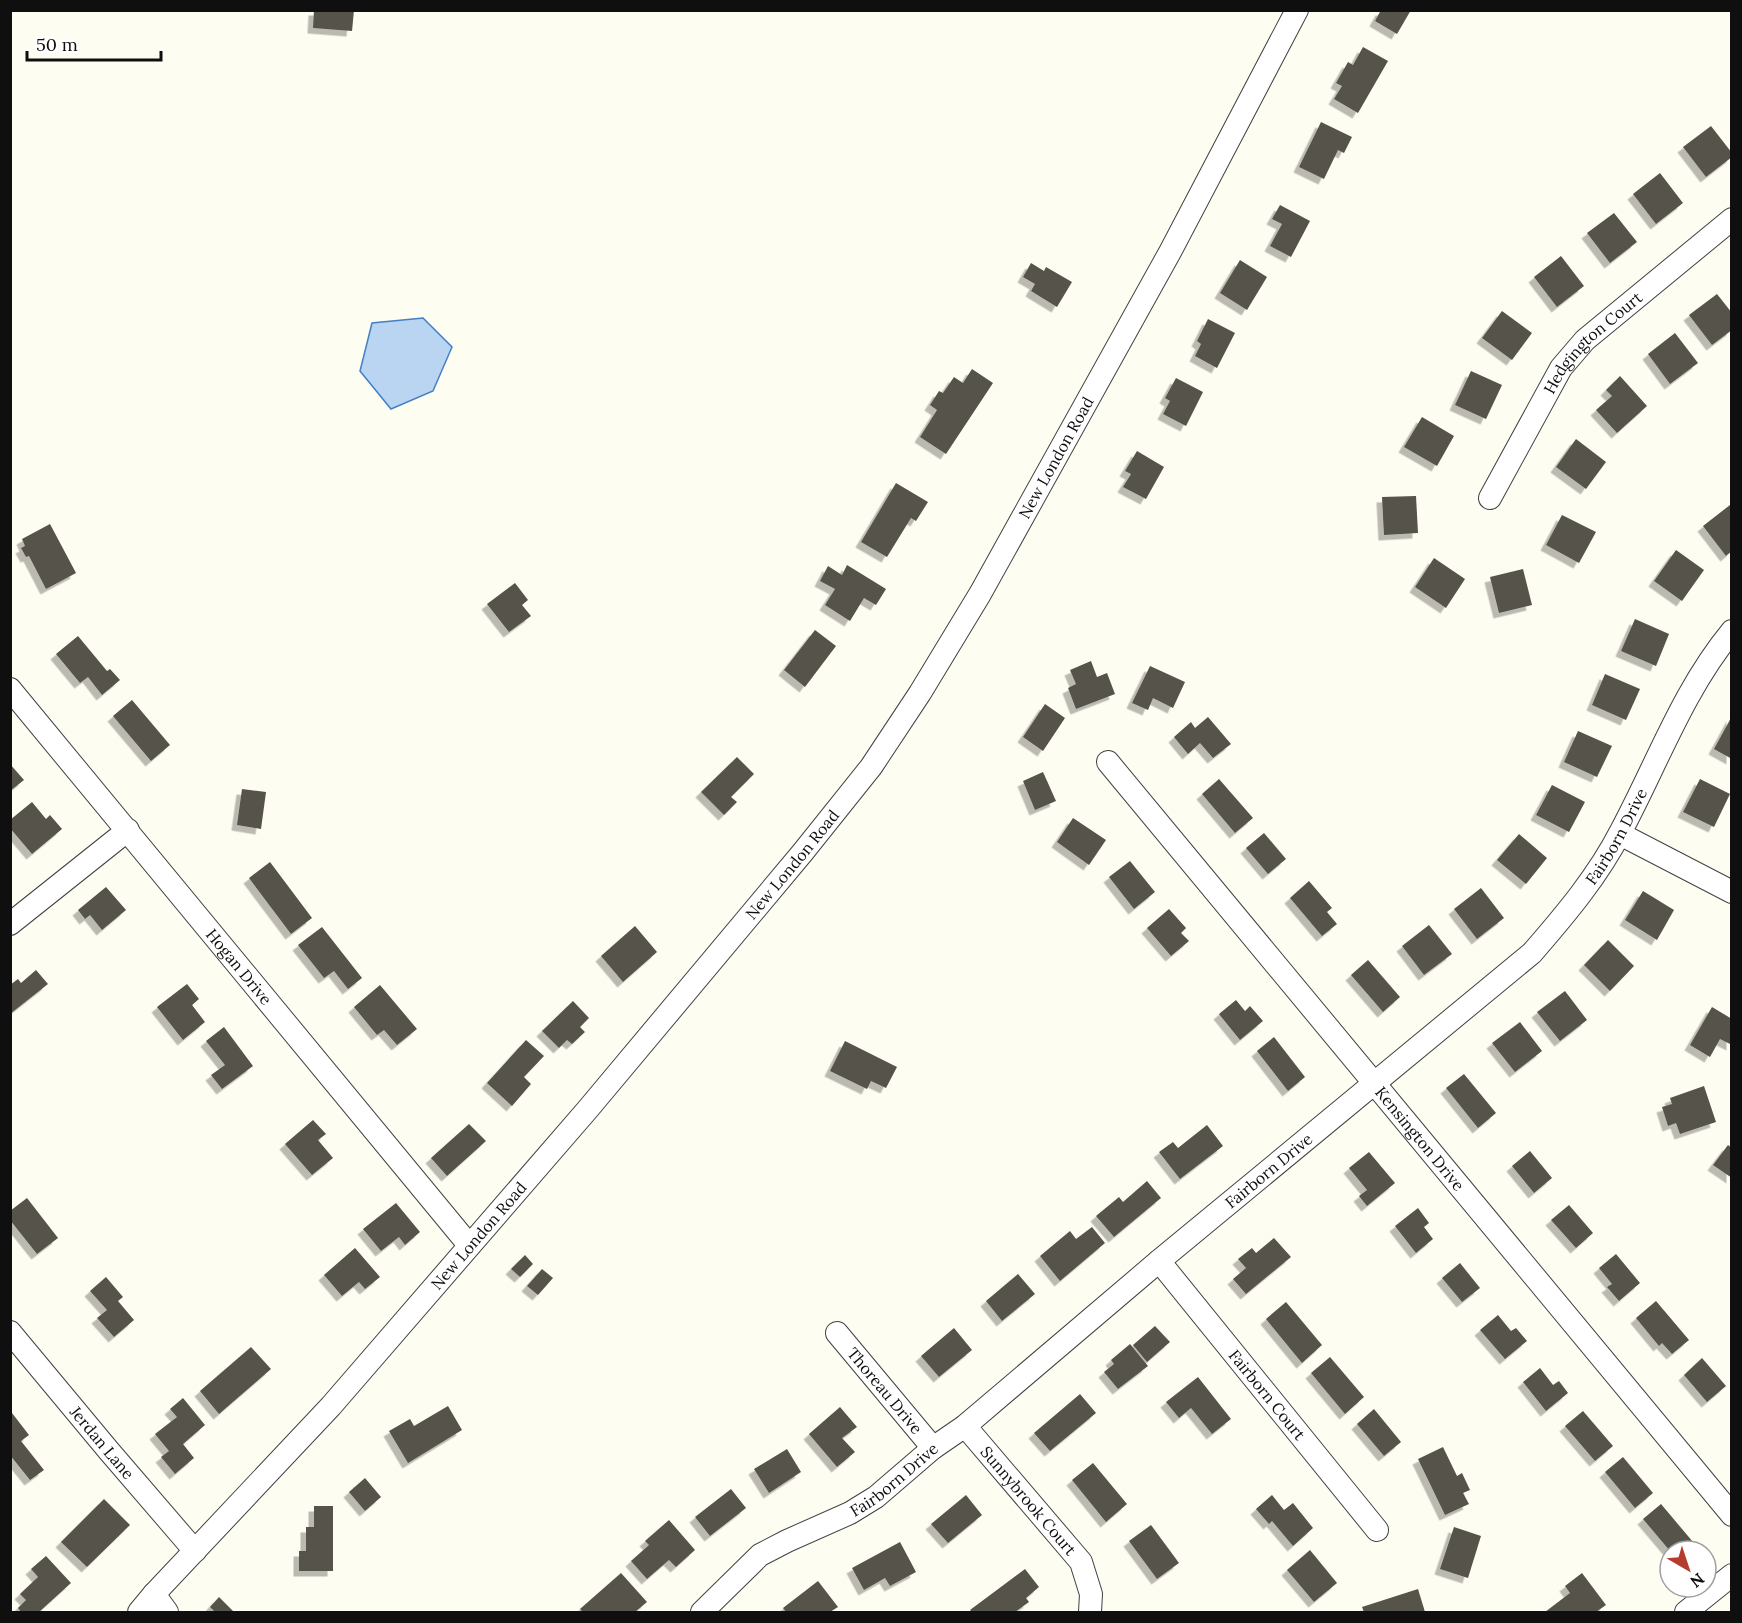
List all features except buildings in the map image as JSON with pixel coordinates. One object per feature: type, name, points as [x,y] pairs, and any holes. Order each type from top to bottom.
[{"type":"street","name":"New London Road","points":[[139,1612],[160,1604],[195,1551],[331,1406],[588,1109],[871,767],[920,693],[980,594],[1170,252],[1297,10]]},
{"type":"street","name":"Hedgington Court","points":[[1490,498],[1561,368],[1585,340],[1731,219]]},
{"type":"street","name":"Fairborn Drive","points":[[702,1612],[760,1555],[850,1513],[876,1497],[933,1448],[965,1426],[1159,1261],[1532,953],[1577,901],[1620,834],[1694,686],[1731,631]]},
{"type":"street","name":"Hogan Drive","points":[[10,689],[469,1245]]},
{"type":"street","name":"Kensington Drive","points":[[1108,762],[1731,1515]]},
{"type":"street","points":[[10,924],[128,830]]},
{"type":"street","points":[[1620,834],[1731,892]]},
{"type":"street","name":"Fairborn Court","points":[[1159,1261],[1377,1530]]},
{"type":"street","name":"Jerdan Lane","points":[[10,1332],[195,1551]]},
{"type":"street","name":"Thoreau Drive","points":[[837,1333],[933,1448]]},
{"type":"street","name":"Sunnybrook Court","points":[[965,1426],[1081,1562],[1091,1594],[1090,1612]]},
{"type":"street","points":[[1686,1612],[1731,1575]]},
{"type":"water","points":[[423,318],[452,347],[433,391],[391,409],[360,371],[372,323]]}]
